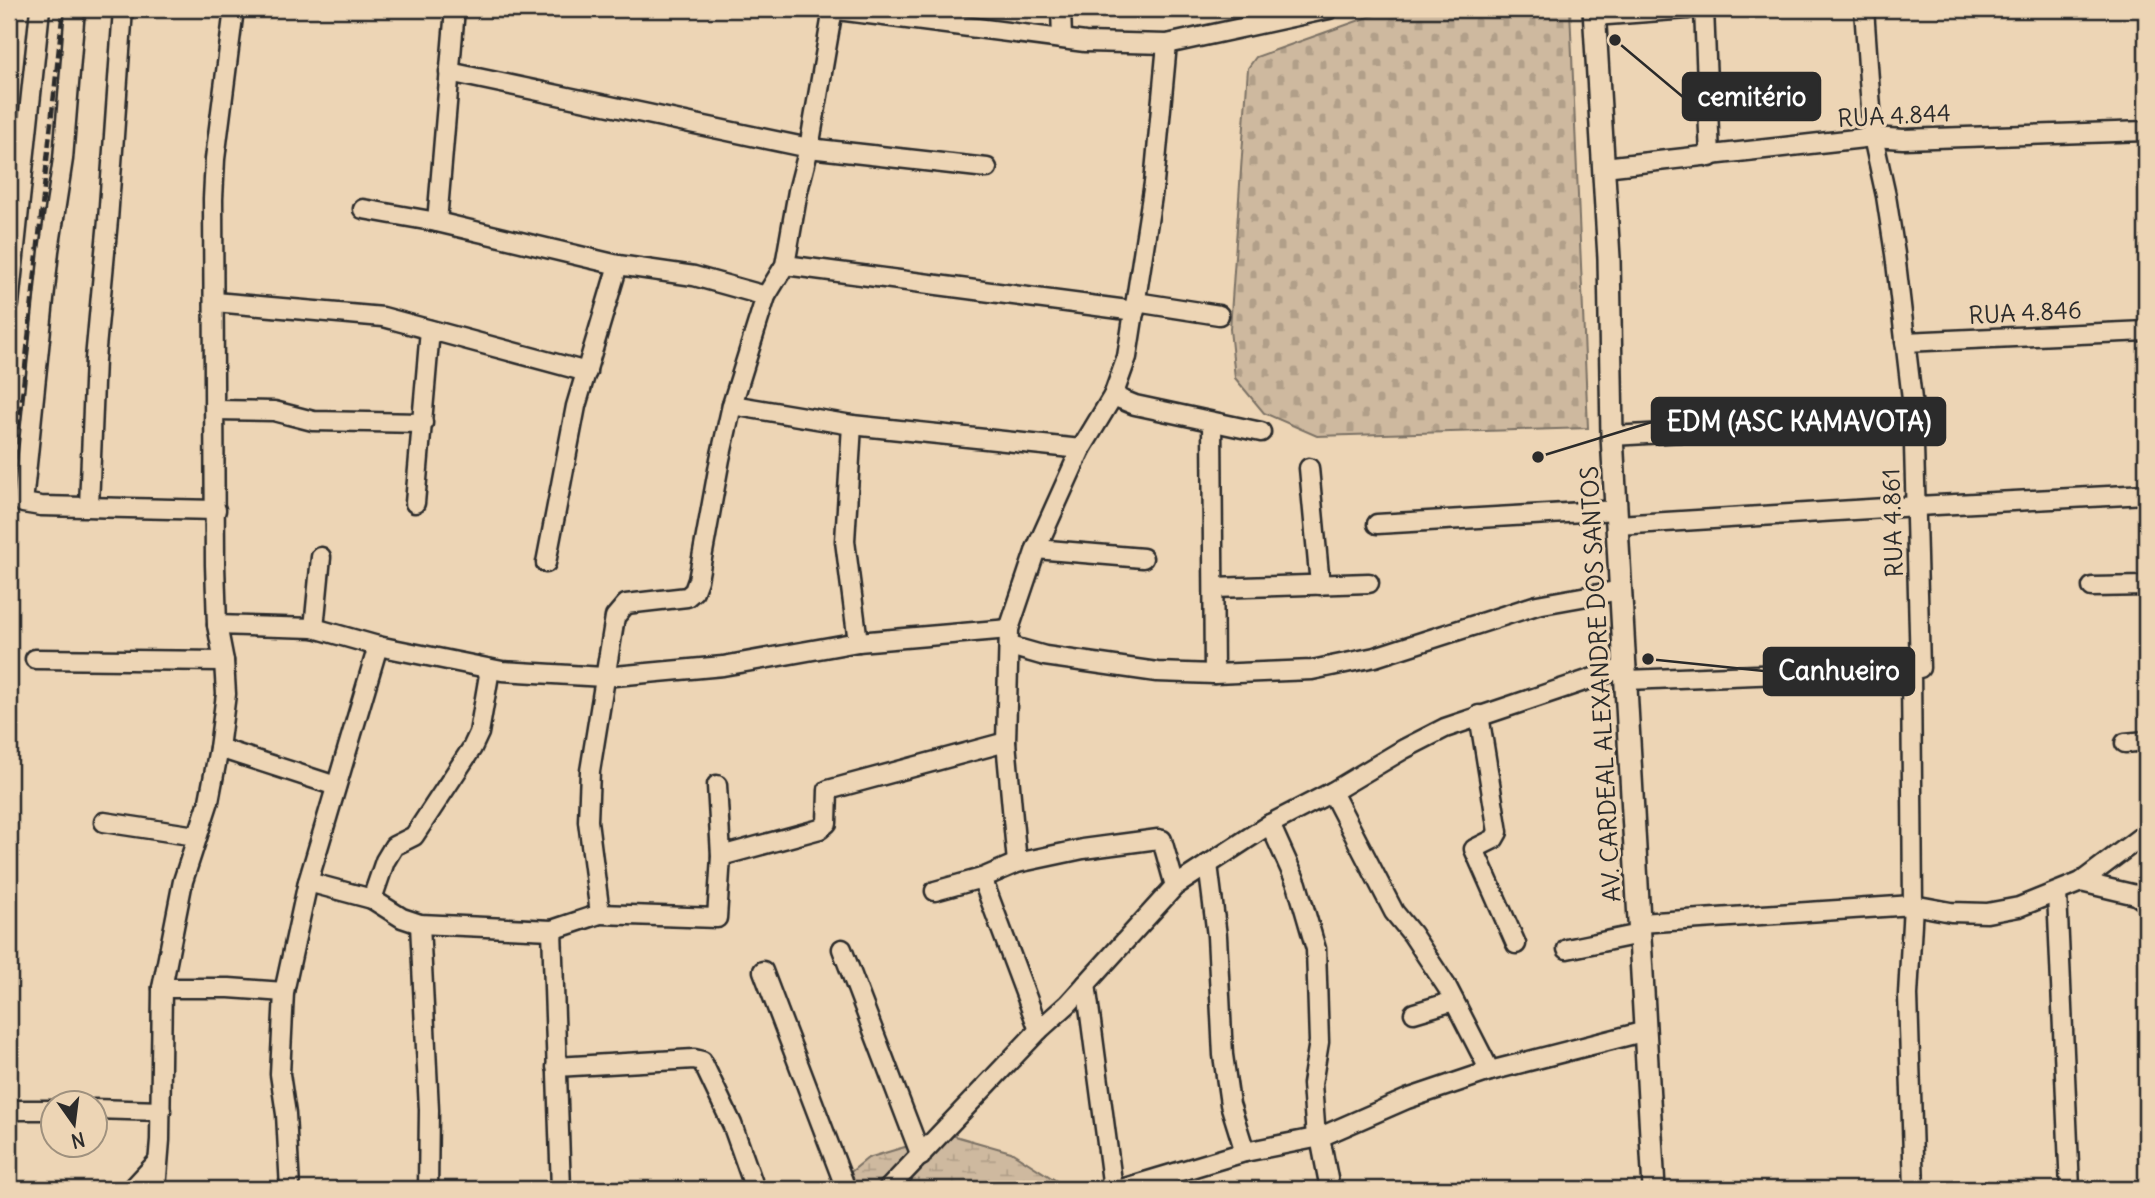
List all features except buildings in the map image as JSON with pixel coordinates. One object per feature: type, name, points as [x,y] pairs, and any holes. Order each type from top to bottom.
[{"type":"street","points":[[9,304],[40,9]]},
{"type":"street","points":[[75,9],[63,159],[49,251],[23,503],[41,506],[216,510]]},
{"type":"street","points":[[89,506],[95,359],[123,9]]},
{"type":"street","points":[[156,1189],[161,1111],[162,988],[183,881],[209,801],[226,694],[224,661],[217,625],[215,565],[215,159],[234,9]]},
{"type":"street","points":[[437,222],[455,9]]},
{"type":"street","points":[[600,914],[588,821],[590,771],[615,617],[621,608],[633,602],[687,597],[694,591],[698,580],[732,405],[765,296],[785,265],[798,191],[809,148],[832,9],[929,16],[1085,42],[1167,44],[1286,13],[1329,9]]},
{"type":"street","points":[[1061,9],[1062,38]]},
{"type":"street","points":[[1594,12],[1688,9]]},
{"type":"street","points":[[1704,9],[1710,157]]},
{"type":"street","name":"RUA 4.861","points":[[1864,9],[1873,137],[1894,243],[1913,408],[1920,668],[1911,669],[1913,905],[1908,995],[1914,1189]]},
{"type":"street","name":"AV. CARDEAL ALEXANDRE DOS SANTOS","points":[[1594,12],[1609,258],[1612,436],[1654,1189]]},
{"type":"street","points":[[1017,863],[1006,742],[1009,638],[1036,549],[1081,449],[1113,396],[1127,357],[1154,183],[1167,44]]},
{"type":"street","points":[[449,72],[809,148],[987,168]]},
{"type":"street","name":"RUA 4.844","points":[[1604,167],[1873,137],[1903,139],[2146,131]]},
{"type":"street","points":[[363,209],[437,222],[618,265],[694,276],[765,296]]},
{"type":"street","points":[[546,563],[576,406],[618,265]]},
{"type":"street","points":[[785,265],[1219,315]]},
{"type":"street","points":[[215,302],[383,317],[587,372]]},
{"type":"street","points":[[415,503],[430,330]]},
{"type":"street","name":"RUA 4.846","points":[[1905,342],[2146,331]]},
{"type":"street","points":[[1113,396],[1135,405],[1261,432]]},
{"type":"street","points":[[732,405],[852,425],[1081,449]]},
{"type":"street","points":[[1612,436],[1718,430],[1913,408]]},
{"type":"street","points":[[215,410],[274,411],[313,421],[423,424]]},
{"type":"street","points":[[1212,422],[1214,674]]},
{"type":"street","points":[[852,425],[845,541],[858,642]]},
{"type":"street","points":[[1309,468],[1320,585]]},
{"type":"street","points":[[1377,524],[1917,506],[2146,495]]},
{"type":"street","points":[[1036,549],[1143,558]]},
{"type":"street","points":[[314,628],[321,557]]},
{"type":"street","points":[[1214,588],[1369,583]]},
{"type":"street","points":[[2092,587],[2146,586]]},
{"type":"street","points":[[217,625],[314,628],[378,646],[490,668],[604,677],[723,666],[858,642],[1009,638],[1045,656],[1157,671],[1214,674],[1312,670],[1349,663],[1537,605],[1620,590]]},
{"type":"street","points":[[290,1189],[286,1114],[280,1074],[284,992],[308,882],[378,646]]},
{"type":"street","points":[[35,660],[224,661]]},
{"type":"street","points":[[372,899],[385,862],[394,846],[414,836],[472,748],[479,733],[490,668]]},
{"type":"street","points":[[888,1189],[1039,1030],[1068,1004],[1175,886],[1270,824],[1332,792],[1404,748],[1479,715],[1627,673],[1911,669]]},
{"type":"street","points":[[1479,715],[1498,832],[1494,839],[1474,849],[1516,944]]},
{"type":"street","points":[[2125,743],[2146,741]]},
{"type":"street","points":[[720,856],[821,829],[827,823],[828,790],[1006,742]]},
{"type":"street","points":[[219,748],[336,786]]},
{"type":"street","points":[[308,882],[372,899],[402,918],[420,924],[552,930],[600,914],[718,918],[720,856],[717,785]]},
{"type":"street","points":[[1332,792],[1394,912],[1412,934],[1454,1001],[1490,1070]]},
{"type":"street","points":[[104,822],[196,836]]},
{"type":"street","points":[[1270,824],[1297,884],[1315,948],[1319,1042],[1312,1084],[1318,1137],[1330,1189]]},
{"type":"street","points":[[1567,949],[1640,928],[1913,905],[1951,912],[1987,913],[2019,907],[2081,882],[2146,833]]},
{"type":"street","points":[[935,891],[982,878],[1017,863],[1083,849],[1158,839],[1166,846],[1175,886]]},
{"type":"street","points":[[1209,864],[1217,936],[1223,1055],[1230,1104],[1245,1152]]},
{"type":"street","points":[[982,878],[1039,1030]]},
{"type":"street","points":[[2081,882],[2136,895],[2146,902]]},
{"type":"street","points":[[2057,893],[2070,1189]]},
{"type":"street","points":[[420,924],[429,1110],[428,1189]]},
{"type":"street","points":[[552,930],[557,1007],[556,1067],[561,1189]]},
{"type":"street","points":[[842,949],[921,1156]]},
{"type":"street","points":[[763,971],[846,1189]]},
{"type":"street","points":[[1086,984],[1113,1189]]},
{"type":"street","points":[[162,988],[229,988],[284,992]]},
{"type":"street","points":[[1413,1013],[1454,1001]]},
{"type":"street","points":[[1121,1189],[1245,1152],[1318,1137],[1408,1099],[1490,1070],[1646,1031]]},
{"type":"street","points":[[556,1067],[694,1059],[702,1061],[732,1124],[755,1189]]},
{"type":"street","points":[[9,1110],[38,1110]]},
{"type":"street","points":[[108,1110],[161,1111]]},
{"type":"street","points":[[132,1189],[157,1162]]},
{"type":"green space","points":[[1391,9],[1570,9],[1588,428],[1317,436],[1264,413],[1235,378],[1230,329],[1248,68],[1256,57]]},
{"type":"green space","points":[[948,1134],[1011,1152],[1069,1189],[830,1189],[868,1158]]},
{"type":"railway","points":[[9,519],[63,9]]},
{"type":"place","name":"cemitério","points":[[1615,40]]},
{"type":"place","name":"EDM (ASC KAMAVOTA)","points":[[1538,457]]},
{"type":"place","name":"Canhueiro","points":[[1648,659]]}]
